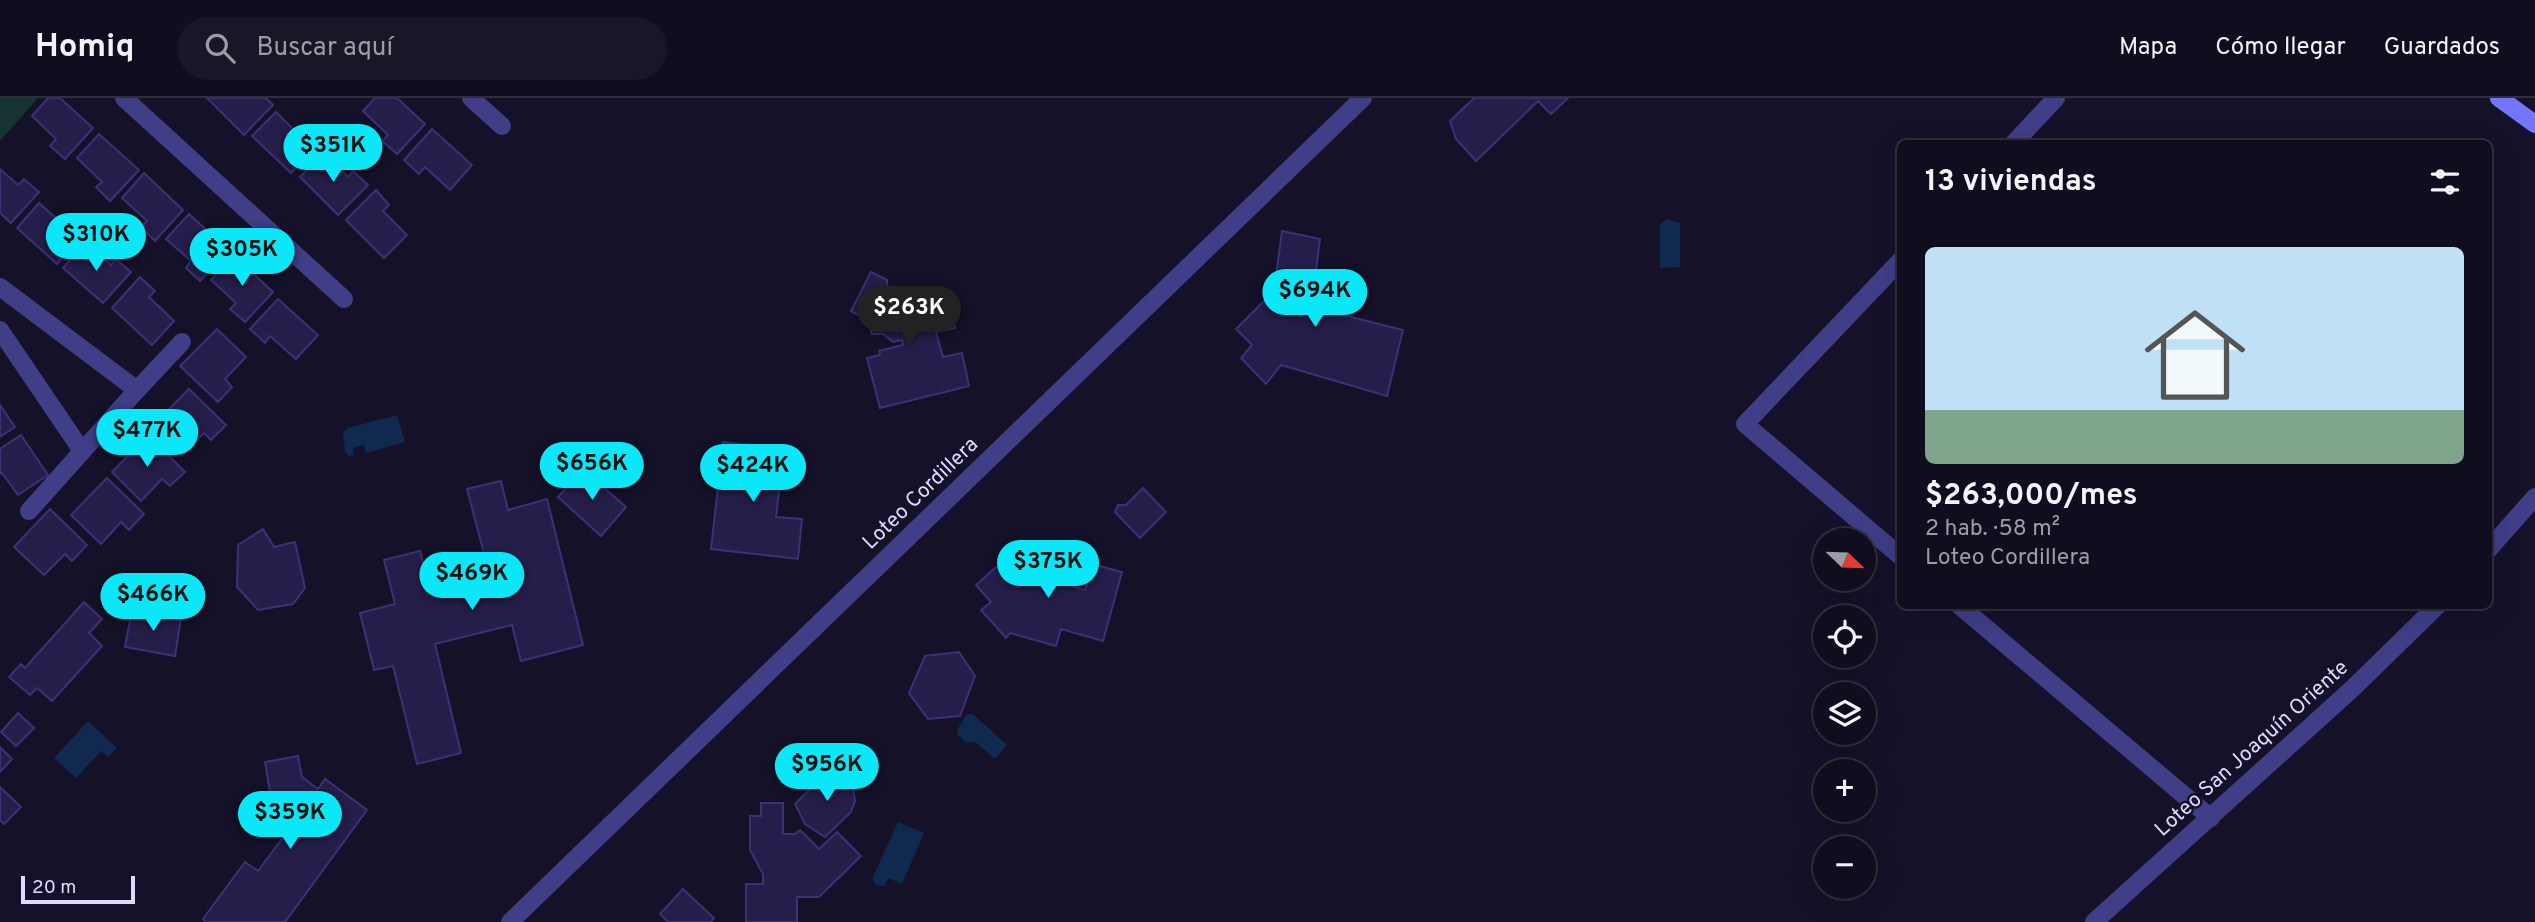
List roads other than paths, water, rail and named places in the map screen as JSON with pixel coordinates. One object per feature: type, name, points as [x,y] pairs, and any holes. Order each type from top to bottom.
[{"type":"main road","points":[[2498,98],[2535,124]]},
{"type":"street","points":[[124,98],[344,299]]},
{"type":"street","points":[[471,98],[502,126]]},
{"type":"street","name":"Loteo Cordillera","points":[[510,922],[1363,98]]},
{"type":"street","points":[[2016,140],[2056,98]]},
{"type":"street","points":[[1897,264],[1745,424],[1897,553]]},
{"type":"street","points":[[0,287],[137,390]]},
{"type":"street","points":[[0,330],[82,451]]},
{"type":"street","points":[[29,511],[182,341]]},
{"type":"street","points":[[2492,545],[2535,497]]},
{"type":"street","points":[[1963,609],[2211,818]]},
{"type":"street","name":"Loteo San Joaquín Oriente","points":[[2094,922],[2352,689],[2434,609]]},
{"type":"water","points":[[1667,219],[1680,223],[1680,267],[1660,268],[1660,224]]},
{"type":"water","points":[[397,415],[405,442],[366,453],[364,445],[353,448],[354,455],[348,456],[343,432],[348,428]]},
{"type":"water","points":[[967,714],[973,714],[1007,745],[995,759],[975,742],[966,743],[958,735],[957,730]]},
{"type":"water","points":[[88,721],[117,748],[108,757],[101,751],[76,778],[54,758]]},
{"type":"water","points":[[898,822],[924,833],[902,884],[888,878],[885,886],[880,886],[874,883],[873,877]]}]
